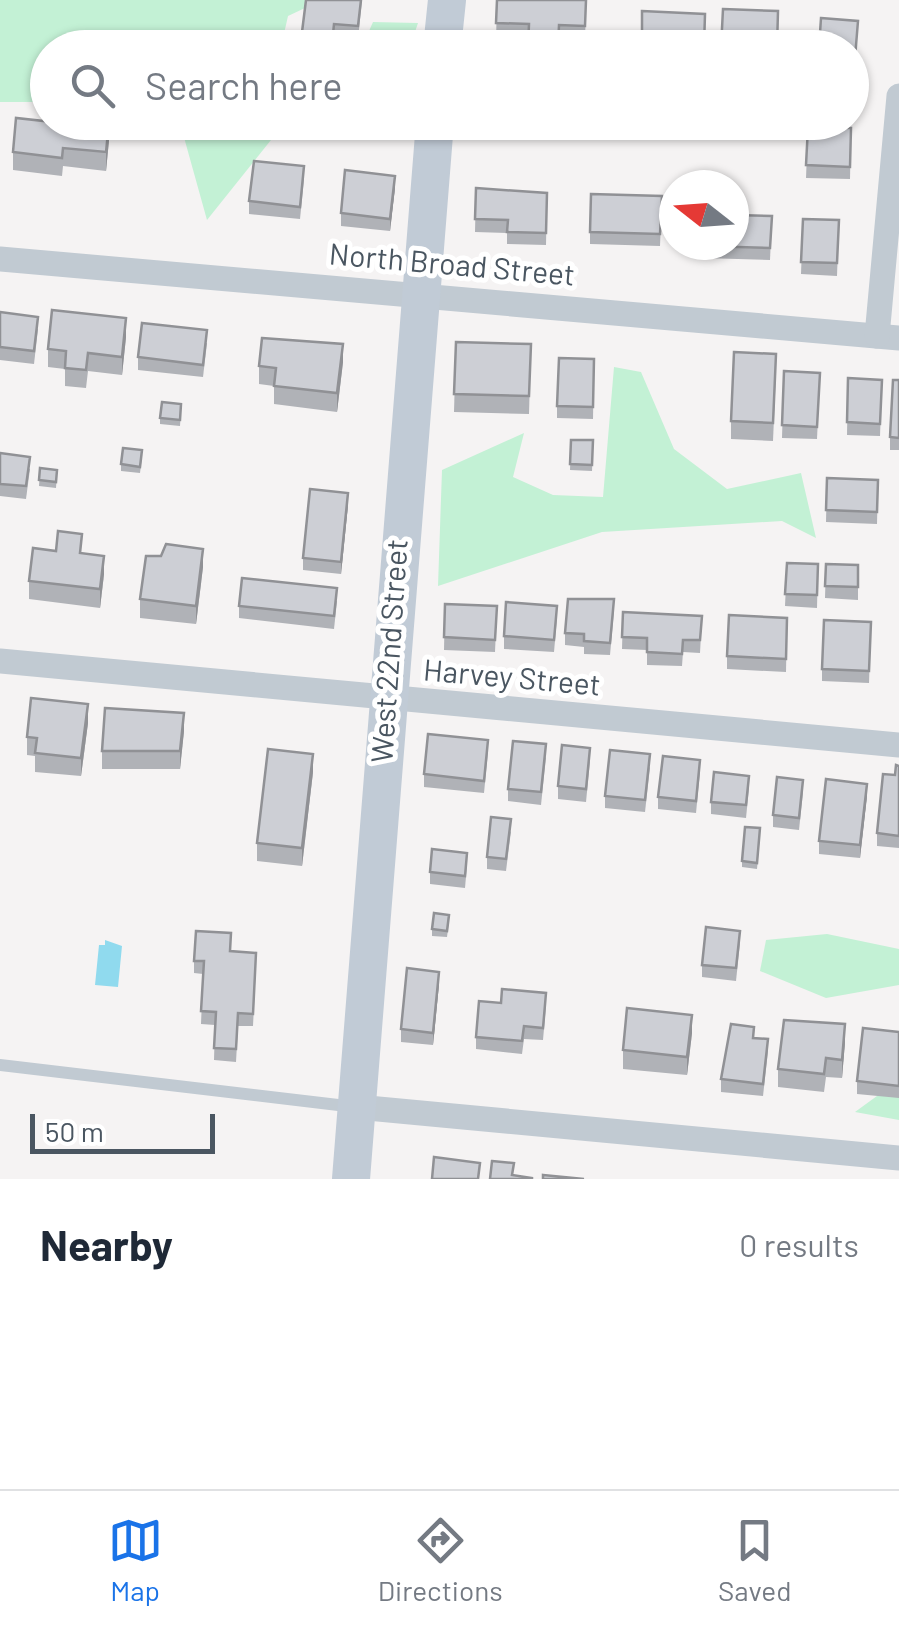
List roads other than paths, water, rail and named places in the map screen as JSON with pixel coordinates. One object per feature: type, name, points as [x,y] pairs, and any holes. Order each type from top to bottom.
[{"type":"street","points":[[444,30],[447,0]]},
{"type":"street","points":[[888,337],[899,96]]},
{"type":"street","name":"West 22nd Street","points":[[351,1179],[386,699],[433,140]]},
{"type":"street","name":"North Broad Street","points":[[0,259],[888,337]]},
{"type":"street","name":"Harvey Street","points":[[0,661],[899,744]]},
{"type":"street","points":[[357,1107],[899,1158]]},
{"type":"lane","points":[[0,1065],[357,1107]]},
{"type":"water","points":[[105,940],[122,946],[118,987],[95,985],[99,945],[105,945]]}]
